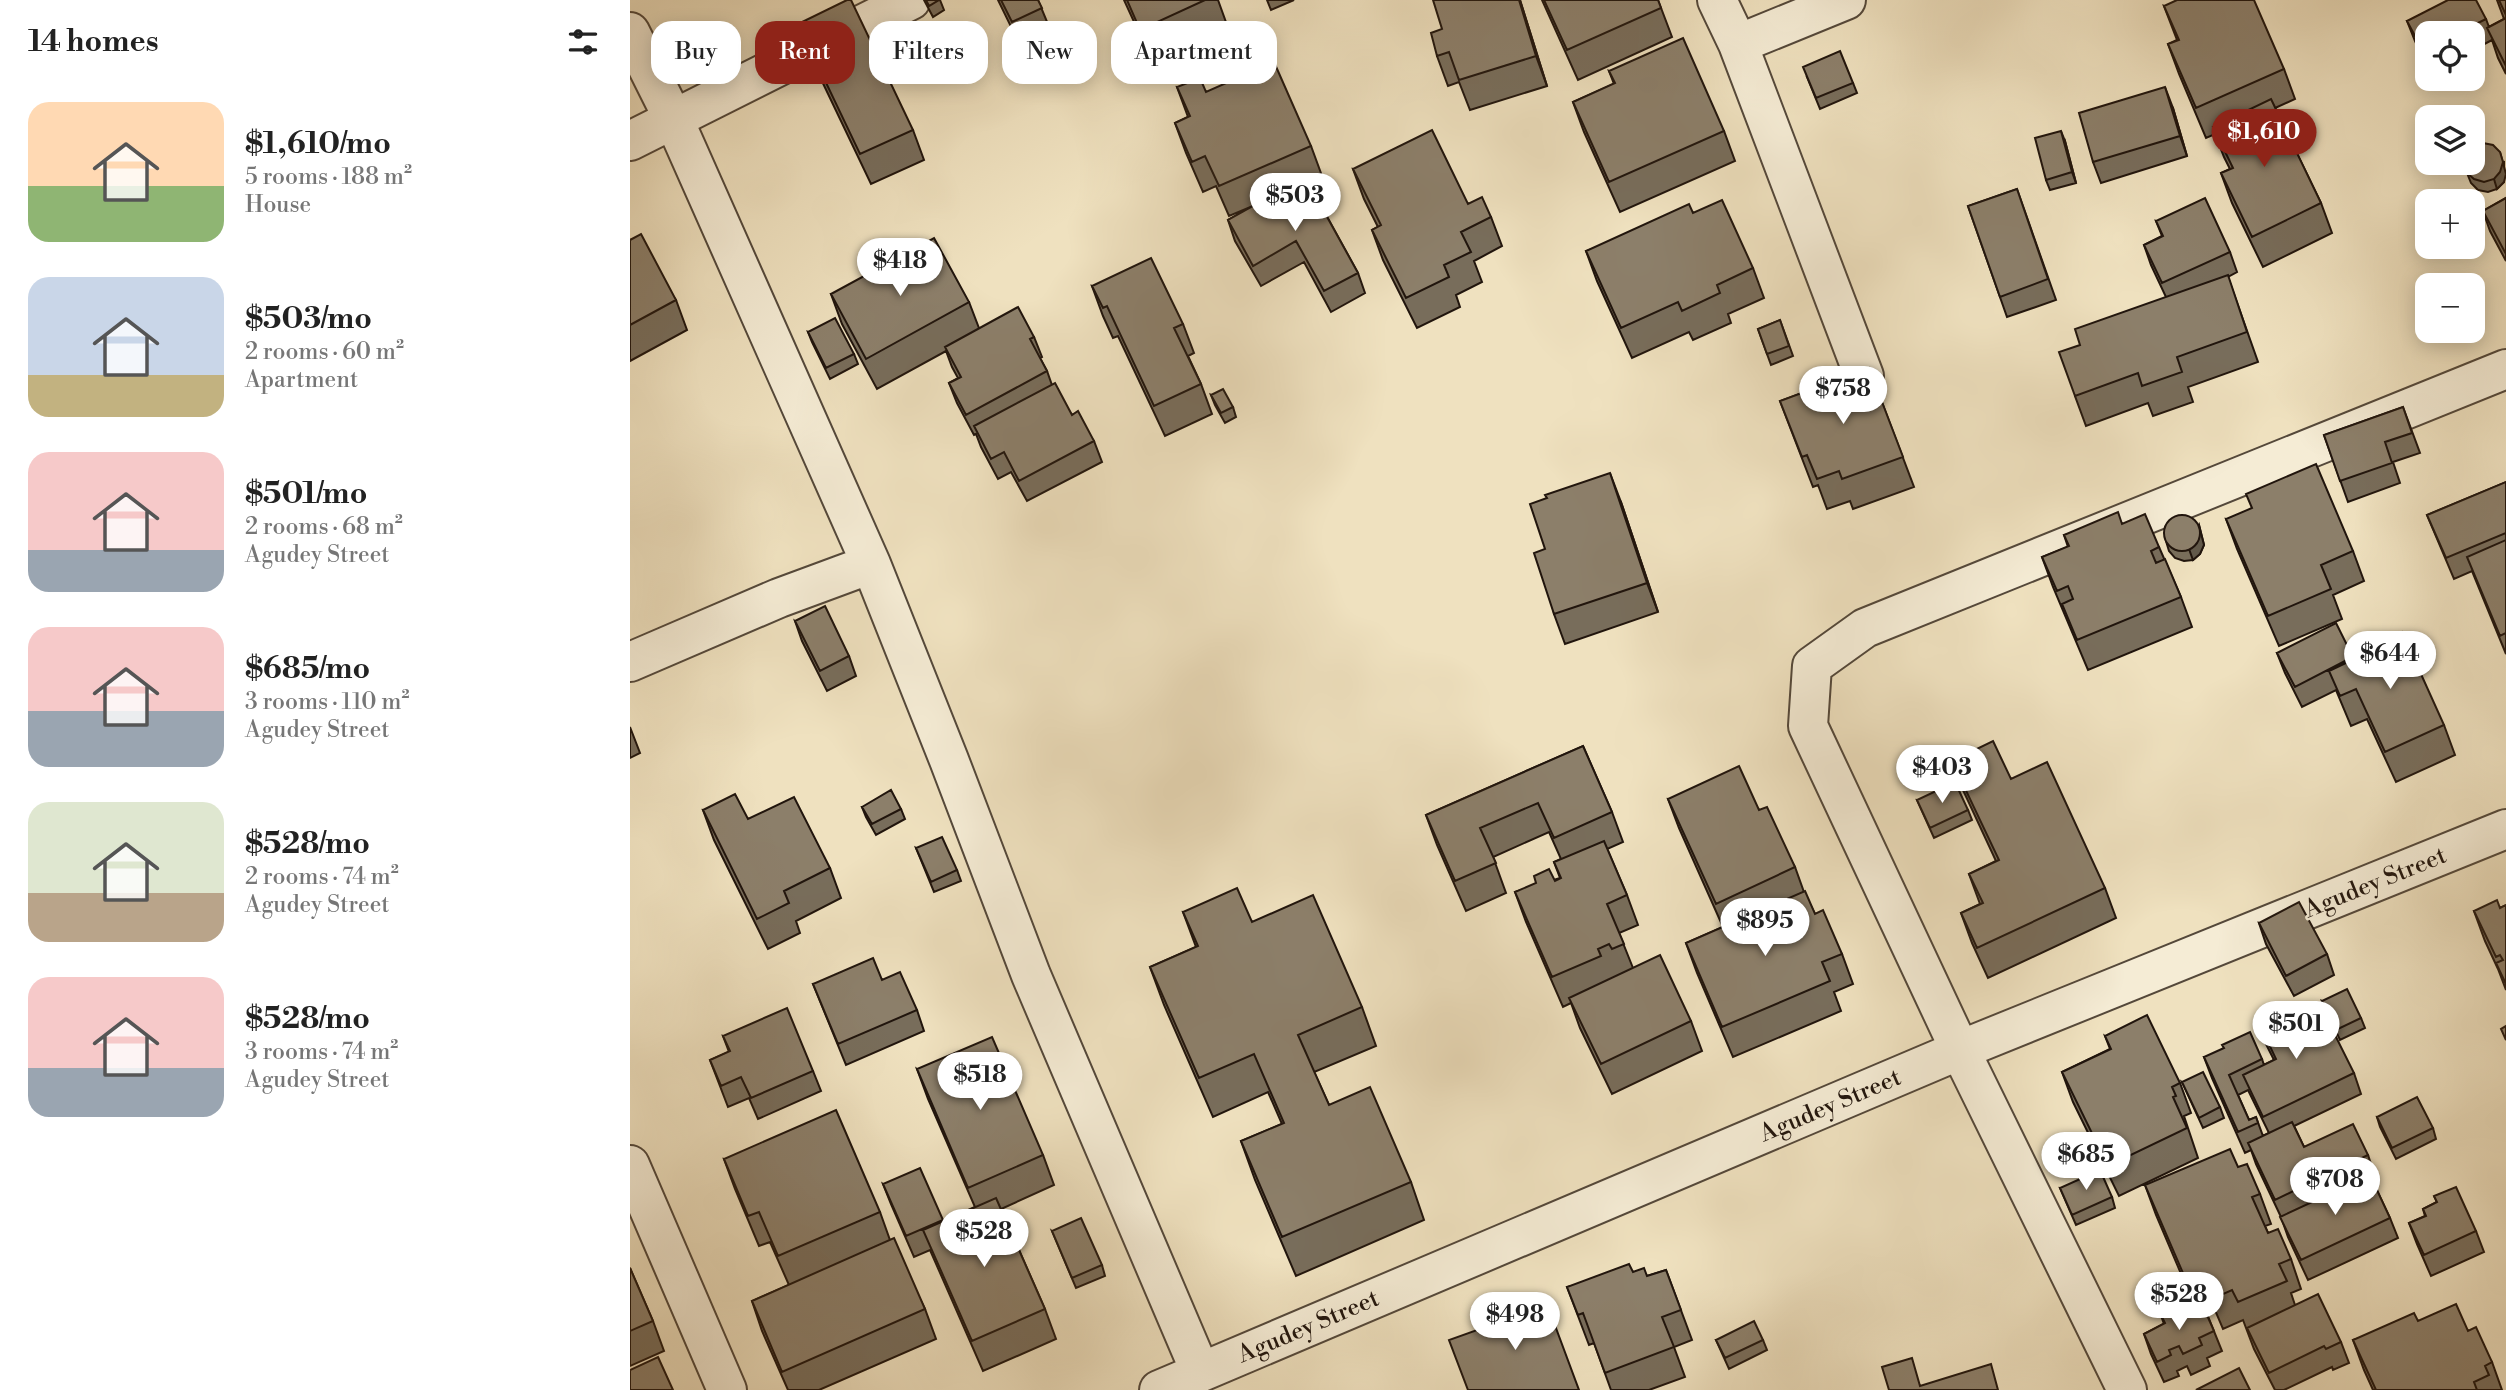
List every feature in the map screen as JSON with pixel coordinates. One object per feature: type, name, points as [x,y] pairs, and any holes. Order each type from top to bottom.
[{"type":"street","points":[[630,141],[911,0]]},
{"type":"street","points":[[1717,0],[1738,44],[1864,376]]},
{"type":"street","points":[[1738,44],[1846,0]]},
{"type":"street","points":[[630,32],[674,120],[871,564],[1031,975],[1200,1371]]},
{"type":"street","points":[[2127,1390],[1960,1050],[1808,726],[1812,666],[1865,628],[2506,369]]},
{"type":"street","points":[[630,662],[779,598],[871,564]]},
{"type":"street","name":"Agudey Street","points":[[1158,1390],[1960,1050],[2506,829]]},
{"type":"street","points":[[630,1165],[727,1390]]},
{"type":"building","points":[[851,0],[869,38],[869,84],[891,84],[913,130],[860,154],[827,84],[855,84],[855,21],[804,21]]},
{"type":"building","points":[[926,0],[939,0],[929,6]]},
{"type":"building","points":[[1001,0],[1038,0],[1042,8],[1012,21]]},
{"type":"building","points":[[1127,0],[1205,0],[1160,21],[1136,21]]},
{"type":"building","points":[[1433,0],[1519,0],[1536,56],[1459,80],[1449,52],[1437,56],[1431,33],[1442,29]]},
{"type":"building","points":[[1544,0],[1658,0],[1661,8],[1567,50]]},
{"type":"building","points":[[2177,0],[2254,0],[2284,69],[2196,108],[2168,44],[2179,40],[2164,6]]},
{"type":"building","points":[[2448,0],[2476,0],[2486,19],[2415,21],[2415,36],[2407,21]]},
{"type":"building","points":[[2499,0],[2506,0],[2506,15]]},
{"type":"building","points":[[2506,18],[2506,66],[2487,28]]},
{"type":"building","points":[[1683,38],[1724,131],[1609,182],[1573,102],[1615,83],[1609,71]]},
{"type":"building","points":[[1840,51],[1853,83],[1816,98],[1803,67]]},
{"type":"building","points":[[1277,69],[1311,146],[1219,186],[1205,156],[1192,162],[1175,123],[1190,116],[1177,87],[1203,84],[1206,92],[1224,84],[1277,84]]},
{"type":"building","points":[[2165,87],[2180,136],[2093,162],[2079,113]]},
{"type":"building","points":[[2271,99],[2321,203],[2252,237],[2221,173],[2233,168],[2213,127]]},
{"type":"building","points":[[1432,130],[1468,204],[1482,197],[1491,217],[1461,232],[1471,252],[1444,265],[1449,277],[1406,298],[1372,230],[1381,225],[1353,169]]},
{"type":"building","points":[[2061,131],[2072,172],[2046,180],[2035,138]]},
{"type":"building","points":[[2485,143],[2493,145],[2500,152],[2503,162],[2500,172],[2494,179],[2484,182],[2469,175],[2485,175]]},
{"type":"building","points":[[1305,177],[1358,273],[1324,291],[1296,241],[1253,266],[1228,220]]},
{"type":"building","points":[[2017,189],[2048,279],[2000,297],[1968,206]]},
{"type":"building","points":[[2205,198],[2230,252],[2162,283],[2144,245],[2163,236],[2156,221]]},
{"type":"building","points":[[2506,198],[2506,254],[2485,215],[2485,210]]},
{"type":"building","points":[[1722,200],[1753,268],[1717,285],[1720,293],[1682,311],[1678,302],[1621,328],[1586,251],[1689,204],[1693,213]]},
{"type":"building","points":[[641,234],[676,300],[630,325],[630,240]]},
{"type":"building","points":[[934,238],[969,302],[866,359],[831,294]]},
{"type":"building","points":[[1151,258],[1183,324],[1174,328],[1201,384],[1154,406],[1107,306],[1103,308],[1092,286]]},
{"type":"building","points":[[2228,275],[2247,332],[2177,357],[2182,372],[2142,386],[2138,373],[2075,396],[2059,352],[2080,345],[2075,329]]},
{"type":"building","points":[[1018,307],[1034,337],[1030,339],[1047,371],[966,415],[949,383],[961,377],[945,347]]},
{"type":"building","points":[[835,318],[854,354],[826,368],[808,332]]},
{"type":"building","points":[[1780,320],[1789,346],[1767,354],[1758,329]]},
{"type":"building","points":[[1869,368],[1903,457],[1842,479],[1839,471],[1817,479],[1807,455],[1802,457],[1780,401]]},
{"type":"building","points":[[1055,383],[1072,415],[1078,411],[1094,441],[1019,481],[1004,452],[991,459],[974,426]]},
{"type":"building","points":[[1223,389],[1233,407],[1221,413],[1211,395]]},
{"type":"building","points":[[2403,407],[2412,433],[2385,442],[2392,463],[2340,481],[2324,435]]},
{"type":"building","points":[[2316,464],[2353,551],[2321,565],[2331,589],[2268,616],[2226,519],[2252,508],[2246,494]]},
{"type":"building","points":[[1610,473],[1647,583],[1554,614],[1534,553],[1545,549],[1530,504],[1547,498],[1545,495]]},
{"type":"building","points":[[2506,482],[2506,533],[2446,558],[2427,515]]},
{"type":"building","points":[[2118,512],[2122,524],[2145,514],[2159,547],[2151,551],[2156,563],[2165,559],[2181,597],[2077,640],[2062,604],[2073,599],[2068,586],[2057,591],[2042,557],[2069,546],[2064,535]]},
{"type":"building","points":[[2182,515],[2195,520],[2200,533],[2195,546],[2182,551],[2169,546],[2164,533],[2169,520]]},
{"type":"building","points":[[2506,540],[2506,633],[2500,636],[2467,557]]},
{"type":"building","points":[[825,606],[849,656],[820,671],[795,621]]},
{"type":"building","points":[[2336,623],[2352,655],[2295,687],[2277,653]]},
{"type":"building","points":[[2402,632],[2444,725],[2385,752],[2356,689],[2340,696],[2329,671],[2348,662],[2346,658]]},
{"type":"building","points":[[1993,741],[2011,779],[2047,762],[2105,888],[1977,948],[1961,913],[1983,903],[1969,874],[1999,860],[1952,761]]},
{"type":"building","points":[[1583,746],[1612,812],[1554,838],[1538,803],[1480,828],[1496,863],[1455,881],[1426,815]]},
{"type":"building","points":[[1739,766],[1759,810],[1767,807],[1795,867],[1716,904],[1668,799]]},
{"type":"building","points":[[1955,782],[1968,810],[1930,828],[1917,800]]},
{"type":"building","points":[[891,790],[901,809],[872,824],[862,807]]},
{"type":"building","points":[[735,794],[748,819],[794,797],[830,868],[784,891],[789,903],[757,919],[703,810]]},
{"type":"building","points":[[942,837],[957,870],[931,882],[916,848]]},
{"type":"building","points":[[1604,841],[1627,895],[1607,904],[1624,944],[1612,949],[1609,944],[1598,949],[1601,956],[1552,977],[1515,892],[1536,883],[1534,876],[1549,869],[1555,881],[1561,878],[1554,862]]},
{"type":"building","points":[[1237,888],[1252,922],[1313,895],[1362,1007],[1298,1035],[1329,1105],[1370,1087],[1411,1182],[1282,1237],[1241,1141],[1284,1123],[1254,1054],[1199,1078],[1150,967],[1198,946],[1183,912]]},
{"type":"building","points":[[1805,891],[1815,914],[1823,910],[1842,954],[1822,962],[1830,981],[1722,1027],[1686,943]]},
{"type":"building","points":[[2497,900],[2500,908],[2506,905],[2506,984],[2496,963],[2503,960],[2500,955],[2496,957],[2474,911]]},
{"type":"building","points":[[2299,902],[2327,954],[2286,976],[2259,923]]},
{"type":"building","points":[[1660,955],[1691,1021],[1601,1064],[1569,998]]},
{"type":"building","points":[[873,958],[882,980],[900,972],[917,1010],[838,1044],[813,984]]},
{"type":"building","points":[[2347,989],[2361,1018],[2336,1030],[2322,1001]]},
{"type":"building","points":[[2283,1007],[2293,1027],[2324,1013],[2354,1073],[2263,1117],[2243,1075],[2276,1059],[2257,1019]]},
{"type":"building","points":[[787,1008],[813,1071],[751,1098],[741,1077],[721,1086],[710,1060],[730,1051],[723,1036]]},
{"type":"building","points":[[2147,1015],[2180,1083],[2172,1087],[2176,1096],[2173,1097],[2187,1128],[2108,1166],[2062,1072],[2111,1049],[2105,1036]]},
{"type":"building","points":[[2506,1026],[2506,1040],[2501,1029]]},
{"type":"building","points":[[2250,1032],[2262,1059],[2229,1075],[2249,1120],[2256,1117],[2258,1123],[2238,1132],[2204,1057]]},
{"type":"building","points":[[992,1037],[1043,1155],[968,1188],[917,1069]]},
{"type":"building","points":[[2203,1072],[2220,1107],[2199,1118],[2182,1082]]},
{"type":"building","points":[[2417,1097],[2433,1128],[2392,1148],[2377,1117]]},
{"type":"building","points":[[836,1110],[880,1212],[778,1256],[759,1212],[748,1216],[724,1159]]},
{"type":"building","points":[[2292,1122],[2304,1147],[2353,1124],[2368,1155],[2275,1200],[2248,1143]]},
{"type":"building","points":[[2230,1149],[2238,1167],[2247,1164],[2260,1194],[2252,1197],[2268,1233],[2278,1229],[2291,1259],[2279,1264],[2287,1281],[2238,1302],[2232,1290],[2212,1299],[2204,1280],[2189,1287],[2145,1185]]},
{"type":"building","points":[[920,1168],[943,1220],[906,1236],[883,1184]]},
{"type":"building","points":[[2100,1170],[2112,1197],[2072,1215],[2060,1188]]},
{"type":"building","points":[[2370,1175],[2390,1218],[2301,1260],[2280,1217]]},
{"type":"building","points":[[2456,1187],[2476,1231],[2424,1255],[2409,1223],[2426,1216],[2423,1209],[2437,1202],[2434,1196]]},
{"type":"building","points":[[996,1198],[1045,1309],[972,1341],[923,1230]]},
{"type":"building","points":[[1081,1218],[1102,1265],[1072,1278],[1052,1231]]},
{"type":"building","points":[[894,1238],[925,1309],[782,1372],[752,1301]]},
{"type":"building","points":[[1629,1264],[1633,1272],[1644,1268],[1647,1276],[1666,1270],[1681,1310],[1662,1317],[1674,1347],[1605,1373],[1583,1313],[1578,1315],[1567,1287]]},
{"type":"building","points":[[630,1268],[653,1321],[630,1331]]},
{"type":"building","points":[[2318,1294],[2341,1342],[2326,1349],[2324,1346],[2269,1373],[2247,1328]]},
{"type":"building","points":[[1521,1296],[1527,1311],[1547,1304],[1579,1390],[1468,1390],[1449,1340],[1497,1323],[1491,1307]]},
{"type":"building","points":[[2456,1304],[2468,1331],[2476,1327],[2492,1362],[2485,1366],[2489,1375],[2474,1382],[2477,1390],[2376,1390],[2353,1340],[2414,1313],[2418,1321]]},
{"type":"building","points":[[2177,1306],[2181,1315],[2203,1306],[2214,1331],[2199,1338],[2202,1345],[2183,1354],[2179,1346],[2169,1350],[2171,1355],[2157,1362],[2144,1334],[2165,1323],[2160,1313]]},
{"type":"building","points":[[1754,1321],[1763,1340],[1725,1358],[1716,1340]]},
{"type":"building","points":[[658,1357],[673,1390],[630,1390],[630,1370]]},
{"type":"building","points":[[1912,1358],[1920,1386],[1991,1364],[1998,1390],[1889,1390],[1882,1367]]},
{"type":"building","points":[[2239,1368],[2250,1390],[2196,1390]]}]
